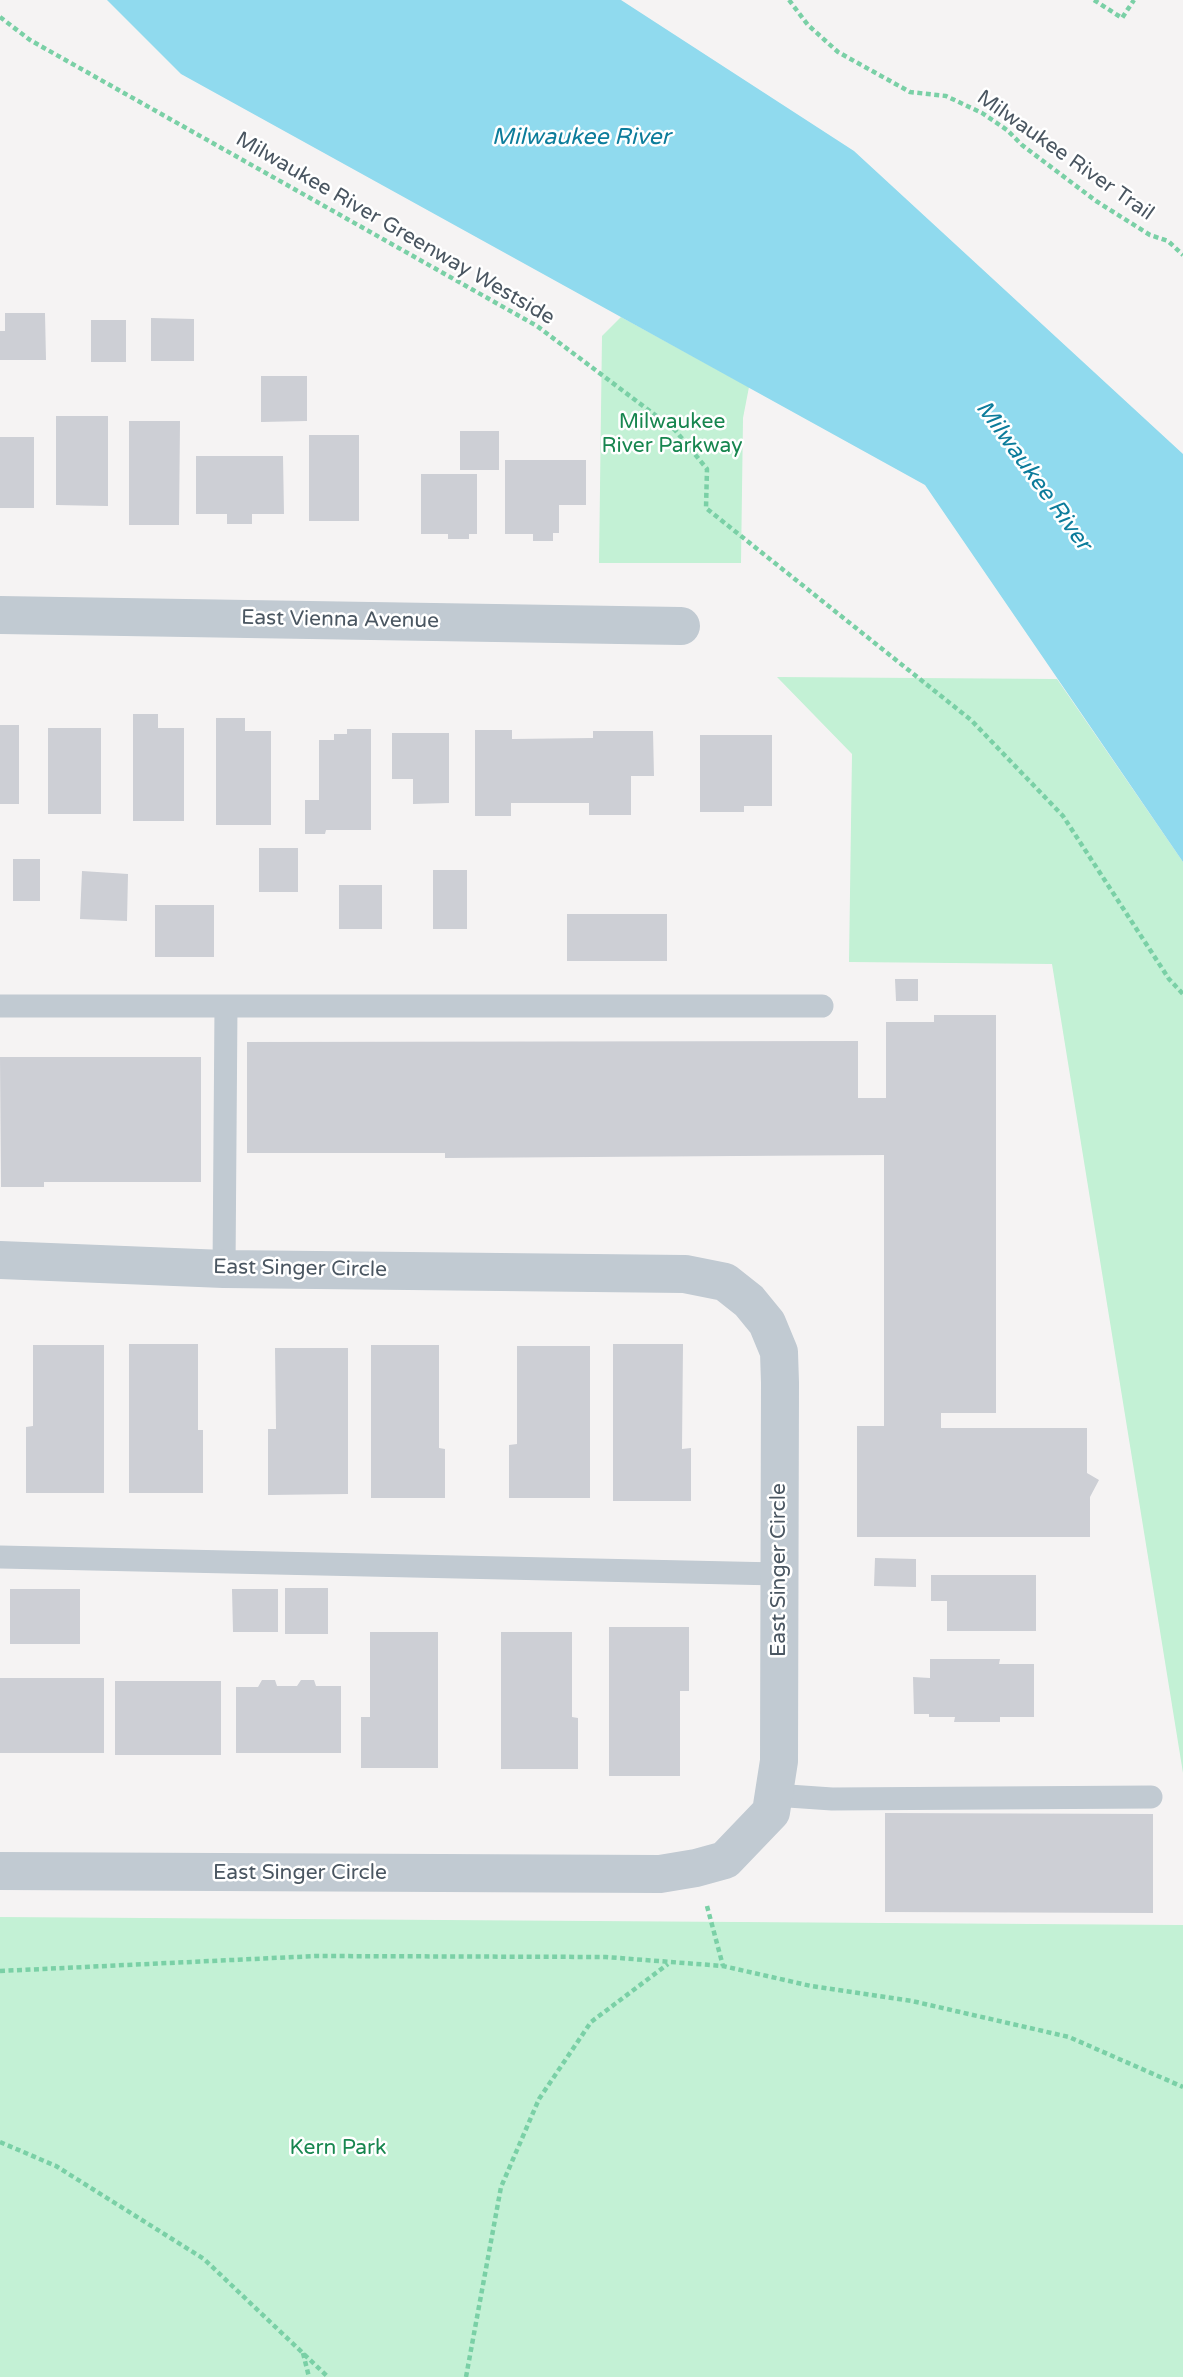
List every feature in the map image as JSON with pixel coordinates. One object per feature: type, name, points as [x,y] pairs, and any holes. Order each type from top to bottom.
[{"type":"street","name":"East Vienna Avenue","points":[[0,615],[681,626]]},
{"type":"street","name":"East Singer Circle","points":[[0,1260],[224,1269],[685,1274],[725,1282],[749,1301],[767,1323],[779,1352],[779,1761],[771,1812],[725,1860],[660,1874],[0,1871]]},
{"type":"lane","points":[[0,1006],[822,1006]]},
{"type":"lane","points":[[224,1269],[226,1006]]},
{"type":"lane","points":[[0,1557],[778,1574]]},
{"type":"lane","points":[[774,1795],[832,1799],[1150,1797]]},
{"type":"path","name":"Milwaukee River Trail","points":[[789,0],[808,24],[838,52],[911,92],[946,96],[982,113],[1096,201],[1168,242],[1183,255]]},
{"type":"path","points":[[1094,0],[1122,18],[1134,0]]},
{"type":"path","name":"Milwaukee River Greenway Westside","points":[[0,18],[30,40],[537,326],[676,430],[707,469],[706,508],[971,720],[1063,816],[1169,979],[1183,994]]},
{"type":"path","points":[[696,1868],[723,1966]]},
{"type":"path","points":[[0,1971],[316,1956],[606,1957],[723,1966],[811,1986],[912,2001],[1069,2037],[1183,2087]]},
{"type":"path","points":[[466,2377],[501,2187],[539,2099],[592,2022],[668,1963]]},
{"type":"path","points":[[0,2141],[56,2166],[204,2259],[328,2377]]},
{"type":"path","points":[[303,2352],[309,2377]]},
{"type":"green space","name":"Milwaukee River Parkway","points":[[621,317],[749,387],[743,418],[741,563],[599,563],[602,336]]},
{"type":"green space","points":[[777,677],[1057,679],[1183,862],[1183,1773],[1052,964],[849,962],[852,754]]},
{"type":"green space","name":"Kern Park","points":[[0,1917],[1183,1925],[1183,2377],[0,2377]]},
{"type":"water","name":"Milwaukee River","points":[[107,0],[621,0],[854,151],[1183,454],[1183,862],[925,485],[181,74]]},
{"type":"building","points":[[5,313],[45,313],[46,360],[0,360],[0,331],[5,331]]},
{"type":"building","points":[[151,318],[194,319],[194,361],[151,361]]},
{"type":"building","points":[[91,320],[126,320],[126,362],[91,362]]},
{"type":"building","points":[[261,376],[307,376],[307,421],[261,422]]},
{"type":"building","points":[[56,416],[108,416],[108,506],[56,505]]},
{"type":"building","points":[[129,421],[180,421],[179,525],[129,525]]},
{"type":"building","points":[[460,431],[499,431],[499,470],[460,470]]},
{"type":"building","points":[[309,435],[359,435],[359,521],[309,521]]},
{"type":"building","points":[[0,437],[34,437],[34,508],[0,508]]},
{"type":"building","points":[[196,456],[283,456],[284,514],[252,514],[252,524],[227,524],[227,514],[196,514]]},
{"type":"building","points":[[505,460],[586,460],[586,505],[559,505],[559,533],[553,533],[553,541],[533,541],[533,534],[505,534]]},
{"type":"building","points":[[421,474],[477,474],[477,534],[469,534],[469,539],[448,539],[448,534],[421,534]]},
{"type":"building","points":[[133,714],[158,714],[158,728],[184,728],[184,821],[133,821]]},
{"type":"building","points":[[216,718],[245,718],[245,731],[271,731],[271,825],[216,825]]},
{"type":"building","points":[[0,725],[19,725],[19,804],[0,804]]},
{"type":"building","points":[[48,728],[101,728],[101,814],[48,814]]},
{"type":"building","points":[[347,729],[371,729],[371,830],[326,830],[325,834],[305,834],[305,800],[319,800],[319,740],[334,740],[334,734],[347,734]]},
{"type":"building","points":[[475,730],[512,730],[512,739],[593,738],[593,731],[653,731],[654,776],[631,776],[631,815],[589,815],[589,803],[511,803],[511,816],[475,816]]},
{"type":"building","points":[[392,733],[449,733],[449,803],[413,804],[413,779],[392,779]]},
{"type":"building","points":[[700,735],[772,735],[772,806],[744,806],[744,812],[700,812]]},
{"type":"building","points":[[259,848],[298,848],[298,892],[259,892]]},
{"type":"building","points":[[13,859],[40,859],[40,901],[13,901]]},
{"type":"building","points":[[433,870],[467,870],[467,929],[433,929]]},
{"type":"building","points":[[82,871],[128,874],[127,921],[80,919]]},
{"type":"building","points":[[339,885],[382,885],[382,929],[339,929]]},
{"type":"building","points":[[155,905],[214,905],[214,957],[155,957]]},
{"type":"building","points":[[567,914],[667,914],[667,961],[567,961]]},
{"type":"building","points":[[895,979],[918,979],[918,1001],[896,1001]]},
{"type":"building","points":[[934,1015],[996,1015],[996,1413],[941,1413],[941,1428],[1087,1428],[1087,1473],[1099,1480],[1090,1497],[1090,1537],[857,1537],[857,1426],[884,1426],[884,1155],[445,1158],[445,1153],[247,1153],[247,1042],[858,1041],[858,1098],[886,1098],[886,1022],[934,1022]]},
{"type":"building","points":[[0,1057],[201,1057],[201,1182],[44,1182],[44,1187],[1,1187]]},
{"type":"building","points":[[129,1344],[198,1344],[198,1430],[203,1430],[203,1493],[129,1493]]},
{"type":"building","points":[[613,1344],[683,1344],[682,1449],[691,1448],[691,1501],[613,1501]]},
{"type":"building","points":[[33,1345],[104,1345],[104,1493],[26,1493],[26,1427],[33,1426]]},
{"type":"building","points":[[371,1345],[439,1345],[439,1448],[445,1449],[445,1498],[371,1498]]},
{"type":"building","points":[[517,1346],[590,1346],[590,1498],[509,1498],[509,1445],[517,1444]]},
{"type":"building","points":[[275,1348],[348,1348],[348,1494],[268,1495],[268,1429],[276,1429]]},
{"type":"building","points":[[875,1558],[916,1559],[916,1587],[874,1586]]},
{"type":"building","points":[[931,1575],[1036,1575],[1036,1631],[947,1631],[947,1601],[931,1601]]},
{"type":"building","points":[[285,1588],[328,1588],[328,1634],[285,1634]]},
{"type":"building","points":[[10,1589],[80,1589],[80,1644],[10,1644]]},
{"type":"building","points":[[232,1589],[278,1589],[278,1632],[233,1632]]},
{"type":"building","points":[[609,1627],[689,1627],[689,1691],[680,1691],[680,1776],[609,1776]]},
{"type":"building","points":[[370,1632],[438,1632],[438,1768],[361,1768],[361,1717],[370,1717]]},
{"type":"building","points":[[501,1632],[572,1632],[572,1717],[578,1718],[578,1769],[501,1769]]},
{"type":"building","points":[[930,1659],[1000,1659],[999,1664],[1034,1664],[1034,1717],[1000,1717],[1000,1722],[954,1722],[955,1717],[914,1714],[913,1677],[930,1678]]},
{"type":"building","points":[[0,1678],[104,1678],[104,1753],[0,1753]]},
{"type":"building","points":[[262,1680],[275,1680],[277,1686],[297,1686],[301,1680],[314,1680],[316,1686],[341,1686],[341,1753],[236,1753],[236,1687],[258,1687]]},
{"type":"building","points":[[115,1681],[221,1681],[221,1755],[115,1755]]},
{"type":"building","points":[[885,1813],[1153,1814],[1153,1913],[885,1912]]}]
